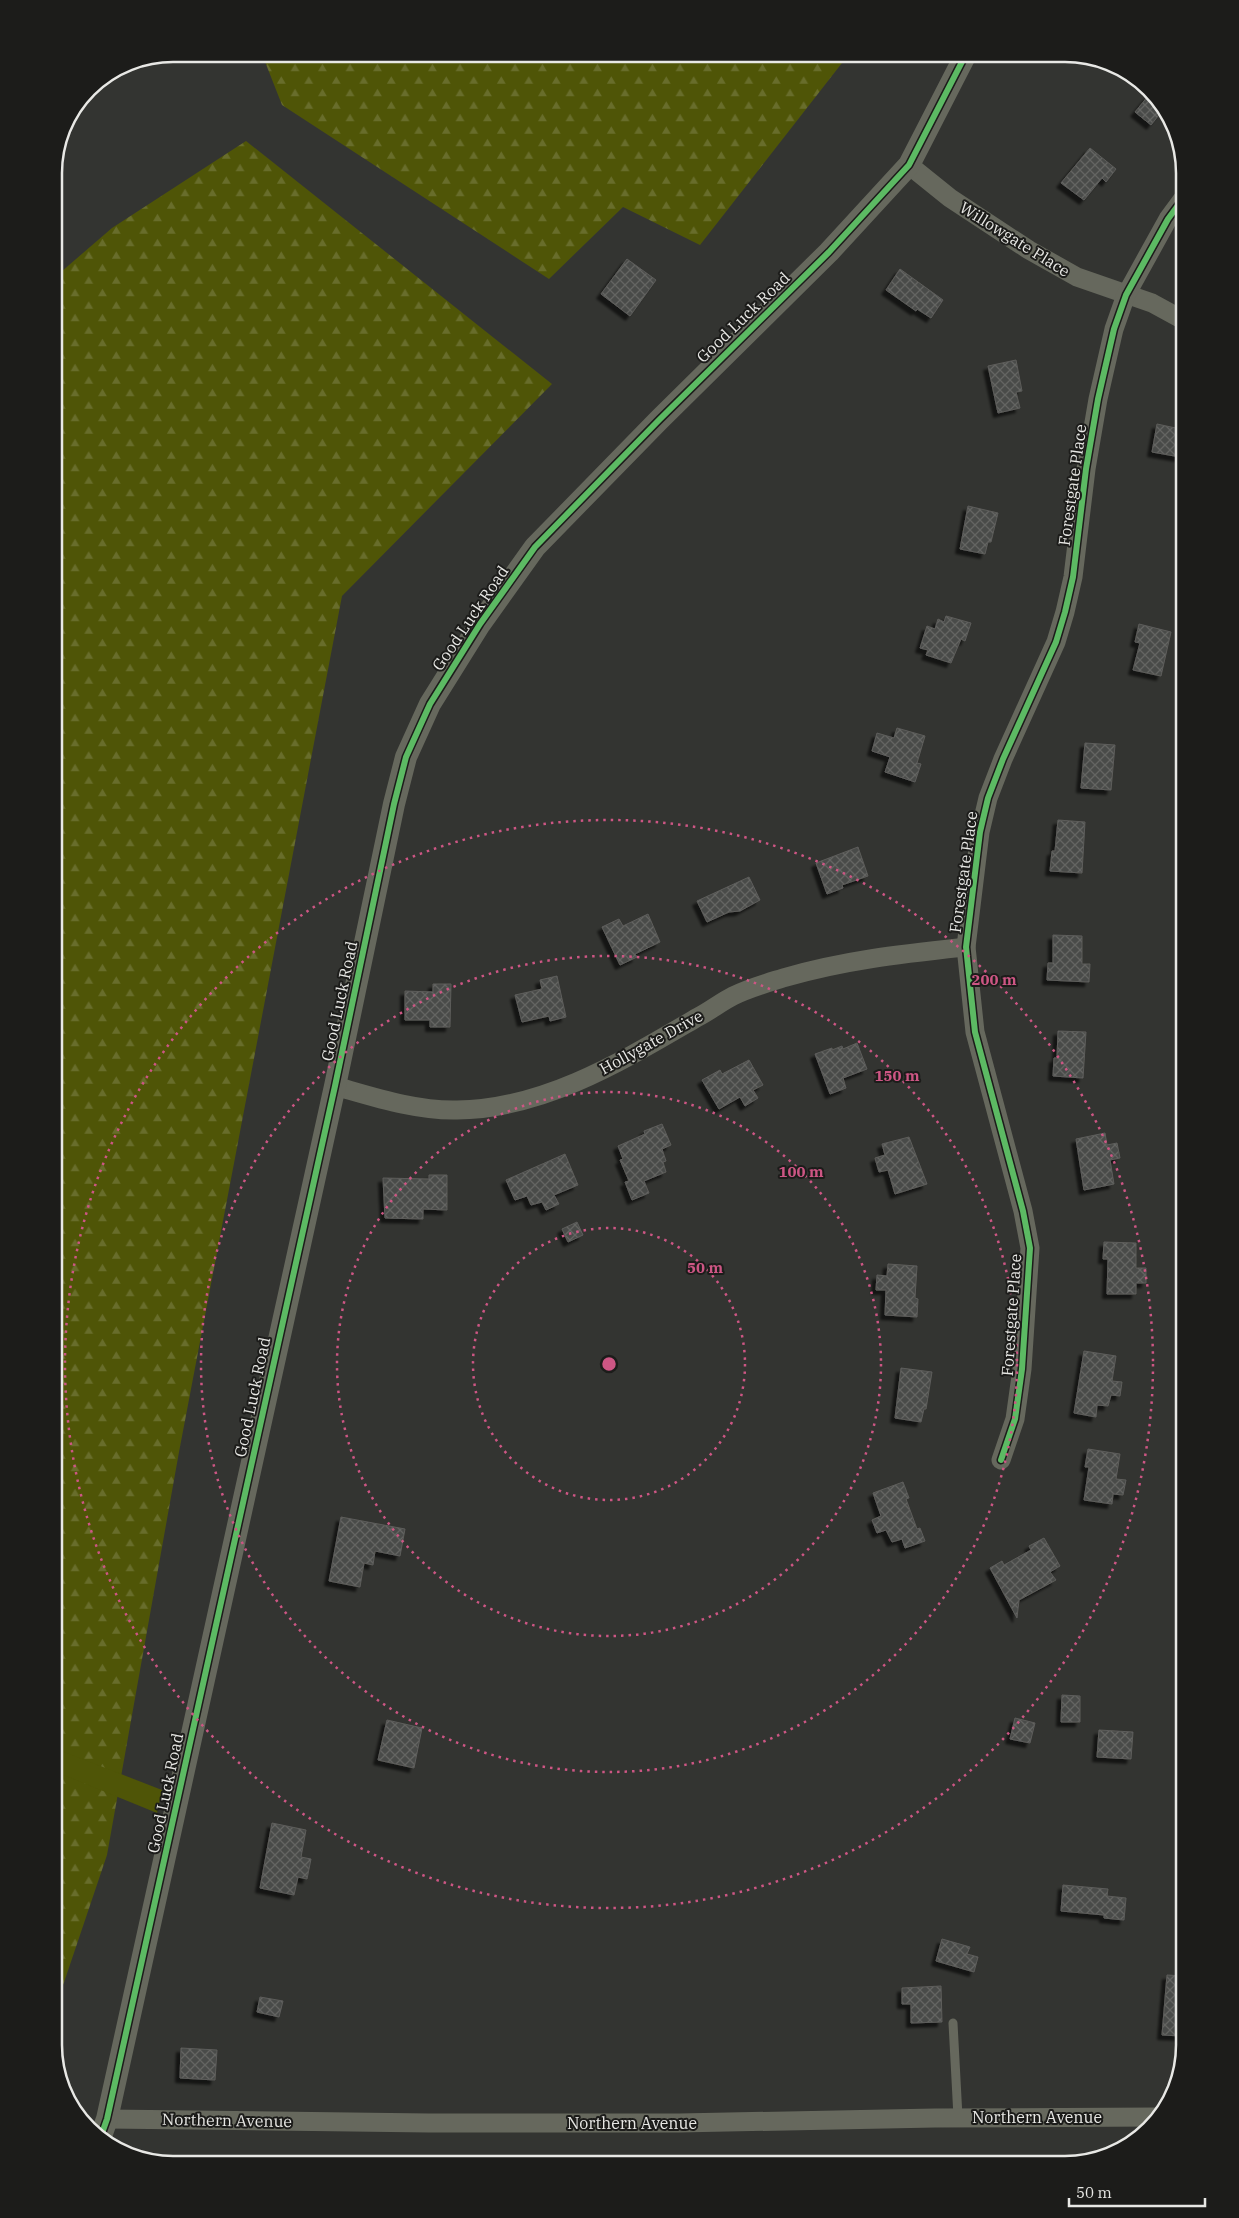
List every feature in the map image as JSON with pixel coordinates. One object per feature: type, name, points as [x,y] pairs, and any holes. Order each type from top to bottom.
[{"type":"street","name":"Good Luck Road","points":[[104,2128],[335,1086],[394,804],[406,758],[430,704],[465,648],[535,547],[645,433],[830,252],[909,165],[961,63]]},
{"type":"street","name":"Willowgate Place","points":[[909,165],[950,198],[1029,250],[1077,277],[1152,303],[1176,315]]},
{"type":"street","name":"Forestgate Place","points":[[1001,1460],[1015,1418],[1022,1370],[1030,1248],[1023,1211],[975,1032],[966,947],[980,832],[988,798],[1003,759],[1056,642],[1065,612],[1073,577],[1086,469],[1098,398],[1114,329],[1126,294],[1176,208]]},
{"type":"street","name":"Hollygate Drive","points":[[335,1086],[379,1099],[455,1110],[514,1105],[549,1094],[580,1081],[658,1040],[733,996],[759,986],[805,972],[860,959],[966,947]]},
{"type":"street","name":"Northern Avenue","points":[[104,2128],[429,2123],[679,2123],[1150,2117]]},
{"type":"lane","points":[[953,2023],[958,2118]]},
{"type":"green space","points":[[265,62],[842,63],[700,245],[623,207],[549,279],[282,105]]},
{"type":"green space","points":[[246,141],[552,384],[342,596],[179,1452],[107,1855],[62,1988],[63,270],[112,228]]},
{"type":"green space","points":[[62,1751],[162,1790],[157,1813],[62,1774]]},
{"type":"building","points":[[1147,98],[1159,114],[1151,125],[1135,112]]},
{"type":"building","points":[[1090,148],[1116,169],[1106,182],[1102,178],[1084,200],[1061,183]]},
{"type":"building","points":[[627,259],[656,280],[630,316],[601,294]]},
{"type":"building","points":[[900,269],[943,300],[931,318],[917,309],[916,311],[886,290]]},
{"type":"building","points":[[1016,360],[1022,391],[1016,392],[1020,408],[998,413],[988,366]]},
{"type":"building","points":[[1157,424],[1176,428],[1176,456],[1152,452]]},
{"type":"building","points":[[968,506],[998,513],[991,542],[988,542],[985,554],[960,549]]},
{"type":"building","points":[[946,616],[971,623],[965,641],[961,639],[951,663],[926,655],[928,650],[920,648],[927,626],[935,629],[938,619],[944,622]]},
{"type":"building","points":[[1139,624],[1171,632],[1161,676],[1133,670],[1140,643],[1135,642]]},
{"type":"building","points":[[897,728],[925,736],[917,763],[921,764],[915,782],[885,772],[890,757],[872,751],[877,733],[894,738]]},
{"type":"building","points":[[1085,743],[1115,745],[1111,790],[1081,788]]},
{"type":"building","points":[[1058,820],[1085,822],[1082,873],[1050,871],[1052,851],[1055,851]]},
{"type":"building","points":[[858,847],[868,876],[842,885],[843,888],[827,894],[816,863]]},
{"type":"building","points":[[749,877],[760,900],[740,911],[729,912],[707,922],[697,901]]},
{"type":"building","points":[[648,914],[660,942],[635,954],[637,957],[620,965],[602,927],[619,919],[623,926]]},
{"type":"building","points":[[1053,935],[1082,936],[1082,964],[1090,964],[1089,982],[1047,980],[1048,963],[1053,963]]},
{"type":"building","points":[[557,976],[566,1017],[550,1021],[549,1016],[522,1022],[515,995],[542,989],[540,980]]},
{"type":"building","points":[[433,984],[451,984],[450,1027],[430,1027],[430,1020],[405,1020],[405,991],[433,992]]},
{"type":"building","points":[[1058,1031],[1086,1032],[1083,1078],[1053,1076],[1054,1058],[1057,1058]]},
{"type":"building","points":[[857,1043],[867,1069],[843,1078],[846,1088],[830,1094],[815,1054],[842,1046],[843,1049]]},
{"type":"building","points":[[749,1060],[763,1085],[753,1090],[758,1098],[745,1106],[740,1097],[719,1109],[702,1080],[720,1070],[722,1074]]},
{"type":"building","points":[[662,1124],[671,1145],[662,1149],[666,1161],[663,1162],[666,1172],[644,1181],[649,1193],[632,1200],[625,1182],[629,1181],[620,1160],[623,1159],[618,1146],[645,1134],[644,1131]]},
{"type":"building","points":[[1105,1133],[1107,1145],[1117,1143],[1120,1158],[1110,1160],[1114,1184],[1084,1190],[1076,1139]]},
{"type":"building","points":[[909,1137],[927,1184],[895,1194],[888,1170],[879,1172],[875,1158],[885,1155],[882,1144]]},
{"type":"building","points":[[565,1154],[578,1185],[554,1195],[559,1204],[546,1210],[542,1202],[531,1205],[527,1196],[515,1200],[506,1180]]},
{"type":"building","points":[[429,1175],[447,1175],[447,1210],[423,1209],[423,1219],[385,1218],[383,1178],[429,1179]]},
{"type":"building","points":[[577,1222],[583,1235],[568,1242],[562,1229]]},
{"type":"building","points":[[1104,1242],[1136,1243],[1136,1268],[1146,1268],[1146,1283],[1136,1283],[1136,1294],[1107,1294],[1108,1259],[1103,1259]]},
{"type":"building","points":[[888,1264],[917,1266],[915,1298],[918,1299],[917,1317],[885,1315],[886,1290],[876,1290],[877,1275],[887,1276]]},
{"type":"building","points":[[1084,1351],[1116,1356],[1112,1381],[1122,1382],[1120,1396],[1111,1395],[1108,1406],[1097,1405],[1096,1417],[1074,1413]]},
{"type":"building","points":[[901,1368],[932,1372],[926,1409],[924,1409],[921,1422],[895,1418]]},
{"type":"building","points":[[1088,1449],[1120,1454],[1116,1479],[1126,1480],[1123,1495],[1113,1494],[1112,1504],[1084,1500],[1089,1467],[1085,1467]]},
{"type":"building","points":[[903,1482],[909,1498],[906,1499],[917,1529],[920,1528],[925,1541],[905,1548],[902,1539],[892,1542],[886,1530],[877,1533],[872,1520],[881,1516],[873,1493]]},
{"type":"building","points":[[341,1517],[405,1529],[400,1556],[375,1551],[373,1565],[364,1563],[360,1587],[329,1581]]},
{"type":"building","points":[[1044,1538],[1060,1566],[1050,1572],[1056,1580],[1019,1600],[1017,1618],[990,1568],[1002,1561],[1004,1565],[1031,1550],[1029,1546]]},
{"type":"building","points":[[1062,1695],[1080,1696],[1080,1722],[1061,1722]]},
{"type":"building","points":[[1015,1718],[1035,1723],[1030,1743],[1010,1739]]},
{"type":"building","points":[[387,1720],[422,1728],[414,1768],[378,1760]]},
{"type":"building","points":[[1099,1730],[1133,1732],[1131,1759],[1097,1757]]},
{"type":"building","points":[[272,1823],[306,1830],[301,1857],[311,1859],[307,1879],[298,1877],[294,1895],[260,1888]]},
{"type":"building","points":[[1063,1885],[1108,1889],[1107,1896],[1126,1898],[1124,1920],[1104,1918],[1104,1915],[1061,1911]]},
{"type":"building","points":[[942,1939],[970,1947],[967,1954],[978,1957],[974,1972],[936,1961]]},
{"type":"building","points":[[1167,1975],[1176,1976],[1176,2036],[1162,2035]]},
{"type":"building","points":[[941,1986],[942,2022],[911,2023],[911,2004],[902,2004],[902,1988]]},
{"type":"building","points":[[260,1997],[283,2001],[279,2017],[257,2012]]},
{"type":"building","points":[[181,2048],[217,2050],[215,2080],[180,2078]]},
{"type":"cycle path","points":[[103,2130],[335,1086],[394,804],[406,757],[430,704],[480,624],[535,547],[659,420],[829,252],[909,165],[961,63]]},
{"type":"cycle path","points":[[1001,1460],[1015,1419],[1022,1369],[1030,1248],[1023,1211],[975,1032],[966,947],[980,832],[988,798],[1003,759],[1056,642],[1065,612],[1073,577],[1086,469],[1098,399],[1114,329],[1126,295],[1168,219],[1176,208]]}]
